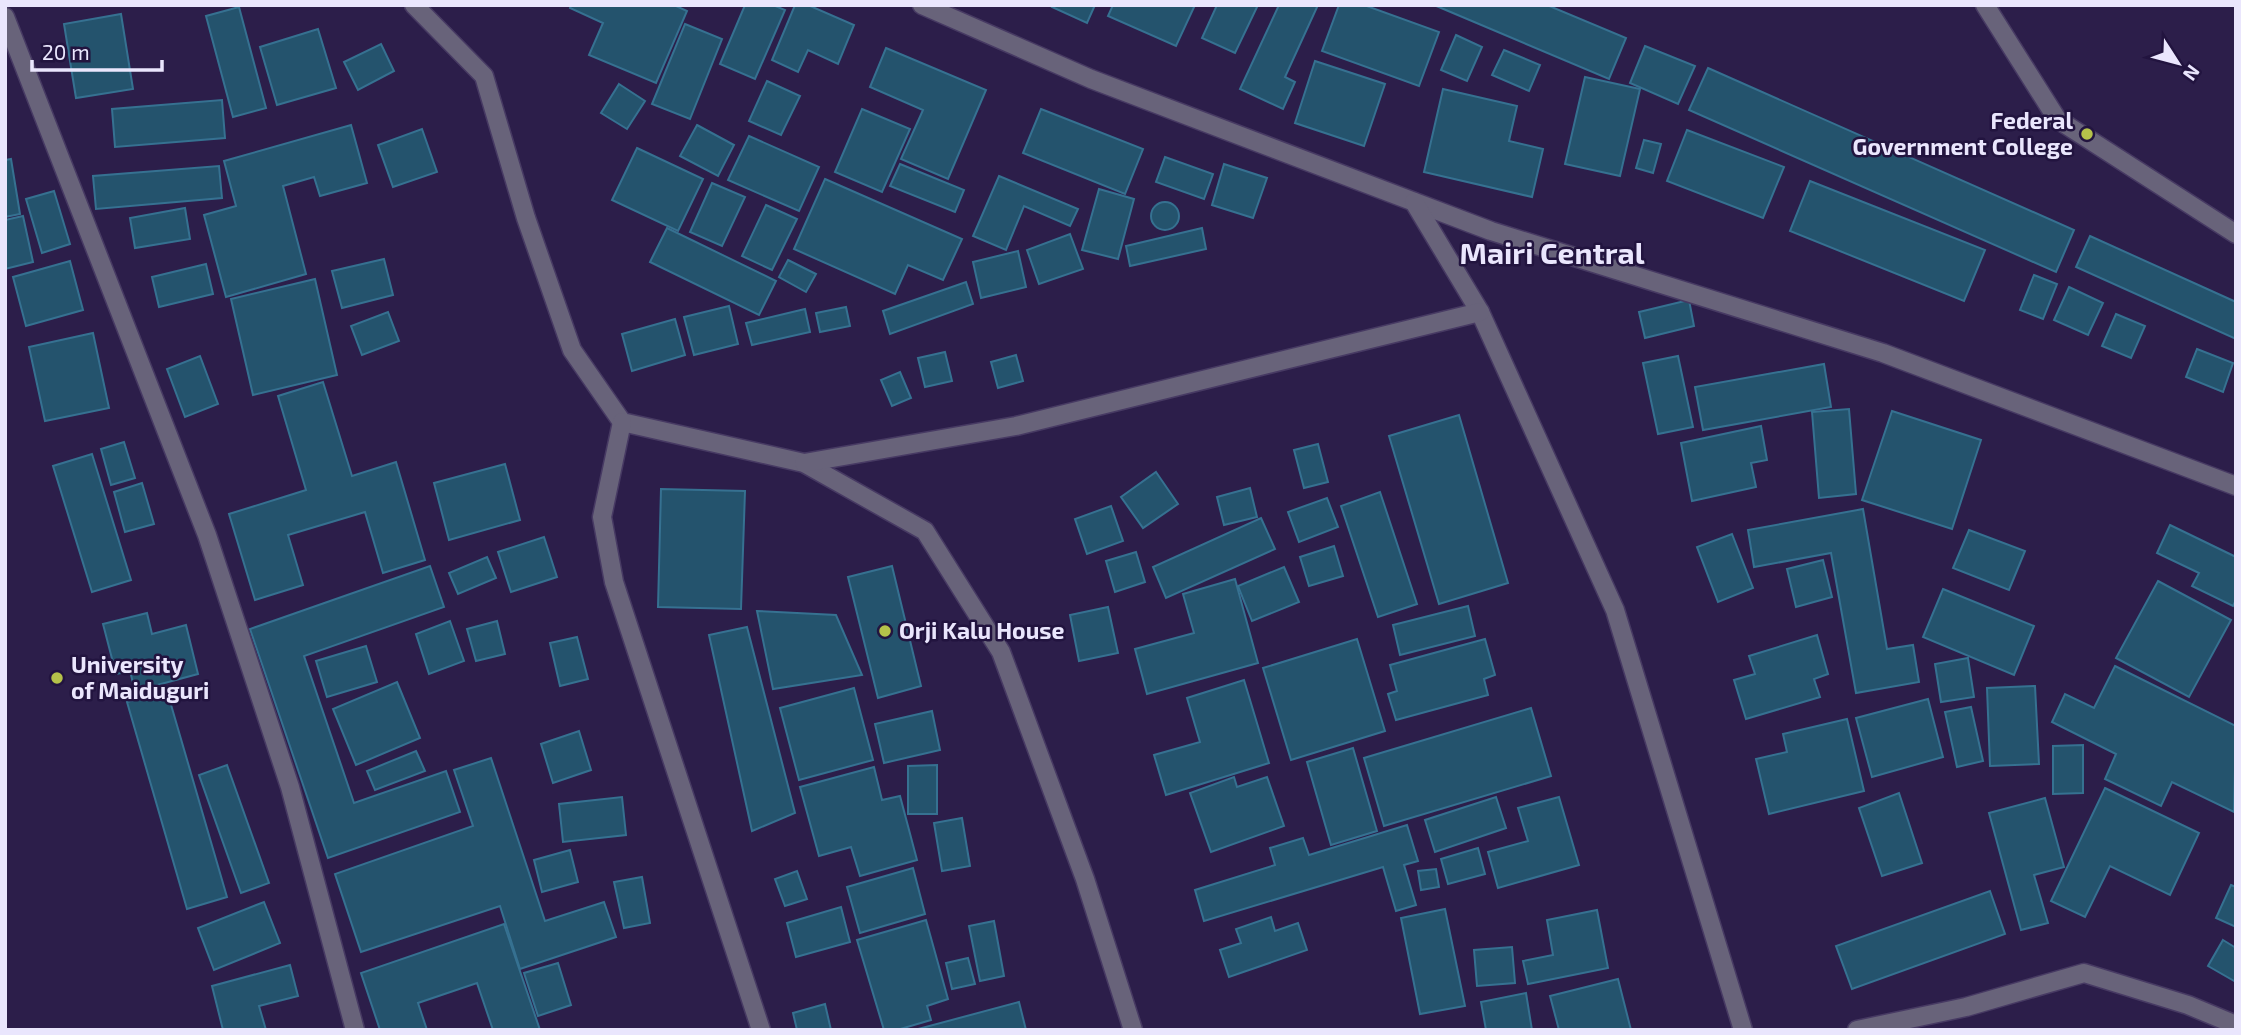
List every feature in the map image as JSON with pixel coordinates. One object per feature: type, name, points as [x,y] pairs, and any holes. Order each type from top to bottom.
[{"type":"street","points":[[414,5],[484,76],[526,218],[572,350],[622,422],[804,463],[925,530],[1000,652],[1085,879],[1133,1030]]},
{"type":"street","points":[[922,5],[1090,79],[1491,231],[1883,353],[2236,486]]},
{"type":"street","points":[[1986,5],[2057,119],[2236,234]]},
{"type":"street","points":[[5,17],[207,535],[290,788],[355,1030]]},
{"type":"street","points":[[1414,202],[1480,312],[1615,610],[1743,1030]]},
{"type":"street","points":[[804,463],[1016,426],[1480,312]]},
{"type":"street","points":[[622,422],[602,517],[614,582],[761,1030]]},
{"type":"street","points":[[1857,1030],[1966,1007],[2084,973],[2188,1005],[2236,1025]]},
{"type":"building","points":[[571,5],[674,5],[687,11],[656,83],[589,55],[603,23],[570,8]]},
{"type":"building","points":[[745,5],[773,5],[785,10],[755,79],[720,64]]},
{"type":"building","points":[[795,5],[808,5],[854,25],[838,64],[808,50],[798,72],[772,60]]},
{"type":"building","points":[[1095,5],[1087,23],[1052,7]]},
{"type":"building","points":[[1113,5],[1195,5],[1176,46],[1108,16]]},
{"type":"building","points":[[1217,5],[1258,5],[1235,53],[1202,38]]},
{"type":"building","points":[[1279,5],[1318,5],[1285,77],[1295,82],[1283,109],[1240,89]]},
{"type":"building","points":[[1339,5],[1364,5],[1439,32],[1419,86],[1322,51]]},
{"type":"building","points":[[1434,5],[1547,5],[1626,38],[1609,79]]},
{"type":"building","points":[[239,7],[266,108],[233,117],[206,16]]},
{"type":"building","points":[[121,14],[133,89],[76,98],[64,24]]},
{"type":"building","points":[[685,24],[722,39],[690,119],[652,104]]},
{"type":"building","points":[[318,29],[336,88],[277,105],[260,47]]},
{"type":"building","points":[[1456,35],[1482,47],[1467,81],[1441,70]]},
{"type":"building","points":[[381,44],[394,71],[358,90],[344,62]]},
{"type":"building","points":[[1645,46],[1695,66],[1678,104],[1630,83]]},
{"type":"building","points":[[886,48],[986,90],[948,179],[901,159],[923,110],[870,87]]},
{"type":"building","points":[[1504,50],[1540,65],[1529,91],[1492,75]]},
{"type":"building","points":[[1315,61],[1385,84],[1364,146],[1295,123]]},
{"type":"building","points":[[1708,68],[2074,230],[2056,272],[1689,110]]},
{"type":"building","points":[[1585,77],[1640,89],[1620,176],[1565,164]]},
{"type":"building","points":[[767,81],[800,96],[781,135],[749,121]]},
{"type":"building","points":[[619,84],[645,101],[627,129],[601,113]]},
{"type":"building","points":[[1443,89],[1517,106],[1509,141],[1543,149],[1532,197],[1424,172]]},
{"type":"building","points":[[222,100],[225,138],[115,147],[112,109]]},
{"type":"building","points":[[862,109],[910,129],[882,192],[835,172]]},
{"type":"building","points":[[1041,109],[1143,149],[1125,194],[1023,153]]},
{"type":"building","points":[[351,125],[367,183],[320,196],[314,177],[283,186],[306,274],[226,297],[204,215],[236,206],[224,161]]},
{"type":"building","points":[[697,125],[734,145],[718,176],[680,156]]},
{"type":"building","points":[[422,129],[437,172],[393,187],[378,145]]},
{"type":"building","points":[[1687,130],[1784,167],[1763,218],[1667,181]]},
{"type":"building","points":[[749,136],[819,167],[799,211],[728,180]]},
{"type":"building","points":[[1644,140],[1661,144],[1653,173],[1636,168]]},
{"type":"building","points":[[637,148],[703,179],[678,231],[612,200]]},
{"type":"building","points":[[1165,157],[1213,174],[1204,199],[1156,182]]},
{"type":"building","points":[[11,159],[20,214],[5,217],[5,160]]},
{"type":"building","points":[[900,164],[964,190],[955,212],[890,186]]},
{"type":"building","points":[[1224,164],[1267,178],[1253,218],[1212,205]]},
{"type":"building","points":[[219,166],[222,198],[96,209],[93,176]]},
{"type":"building","points":[[999,176],[1078,209],[1070,226],[1024,206],[1006,250],[973,236]]},
{"type":"building","points":[[825,179],[962,239],[943,280],[908,265],[895,294],[794,249]]},
{"type":"building","points":[[1810,181],[1985,250],[1964,301],[1790,231]]},
{"type":"building","points":[[712,183],[745,197],[722,246],[690,232]]},
{"type":"building","points":[[1099,189],[1134,199],[1118,259],[1082,250]]},
{"type":"building","points":[[54,191],[70,244],[42,253],[26,199]]},
{"type":"building","points":[[1165,202],[1175,206],[1179,216],[1175,226],[1165,230],[1155,226],[1151,216],[1155,206]]},
{"type":"building","points":[[766,205],[797,219],[772,270],[742,256]]},
{"type":"building","points":[[185,208],[190,239],[135,248],[130,218]]},
{"type":"building","points":[[23,216],[33,262],[5,269],[5,220]]},
{"type":"building","points":[[667,228],[776,281],[759,315],[650,262]]},
{"type":"building","points":[[1202,228],[1206,249],[1130,266],[1126,246]]},
{"type":"building","points":[[1070,234],[1083,269],[1039,284],[1027,250]]},
{"type":"building","points":[[2090,236],[2236,302],[2236,339],[2076,267]]},
{"type":"building","points":[[1018,251],[1026,287],[981,298],[973,262]]},
{"type":"building","points":[[384,259],[393,295],[342,308],[332,271]]},
{"type":"building","points":[[788,260],[816,274],[806,292],[779,277]]},
{"type":"building","points":[[70,261],[83,310],[26,326],[13,277]]},
{"type":"building","points":[[206,264],[213,294],[159,307],[152,277]]},
{"type":"building","points":[[2034,275],[2057,284],[2043,319],[2020,310]]},
{"type":"building","points":[[315,279],[337,375],[253,395],[231,299]]},
{"type":"building","points":[[966,282],[973,304],[890,334],[883,311]]},
{"type":"building","points":[[2069,287],[2103,303],[2088,335],[2054,320]]},
{"type":"building","points":[[1689,300],[1694,326],[1645,338],[1639,312]]},
{"type":"building","points":[[729,306],[738,344],[694,355],[684,317]]},
{"type":"building","points":[[846,307],[850,326],[820,332],[816,313]]},
{"type":"building","points":[[805,309],[810,332],[752,345],[746,323]]},
{"type":"building","points":[[388,312],[399,341],[362,355],[351,326]]},
{"type":"building","points":[[2116,314],[2145,326],[2131,358],[2102,346]]},
{"type":"building","points":[[675,319],[685,355],[632,371],[622,334]]},
{"type":"building","points":[[93,333],[109,408],[45,421],[29,347]]},
{"type":"building","points":[[2197,349],[2233,363],[2223,392],[2186,377]]},
{"type":"building","points":[[945,352],[952,381],[925,387],[918,358]]},
{"type":"building","points":[[1016,355],[1023,381],[998,388],[991,362]]},
{"type":"building","points":[[200,356],[218,404],[185,417],[167,369]]},
{"type":"building","points":[[1678,356],[1693,427],[1658,434],[1643,363]]},
{"type":"building","points":[[1824,364],[1831,407],[1703,430],[1695,387]]},
{"type":"building","points":[[900,372],[911,398],[892,406],[881,380]]},
{"type":"building","points":[[323,382],[352,476],[396,462],[425,560],[383,573],[365,512],[288,535],[303,585],[255,600],[229,514],[306,490],[278,396]]},
{"type":"building","points":[[1849,409],[1856,494],[1819,498],[1812,412]]},
{"type":"building","points":[[1892,411],[1981,440],[1952,529],[1862,500]]},
{"type":"building","points":[[1459,415],[1508,583],[1439,604],[1389,436]]},
{"type":"building","points":[[1761,426],[1767,460],[1751,463],[1756,487],[1692,501],[1681,443]]},
{"type":"building","points":[[124,442],[135,478],[111,485],[101,449]]},
{"type":"building","points":[[1318,444],[1328,482],[1304,488],[1294,450]]},
{"type":"building","points":[[92,454],[131,580],[92,592],[53,466]]},
{"type":"building","points":[[505,464],[520,520],[449,540],[434,483]]},
{"type":"building","points":[[1156,472],[1178,504],[1143,528],[1121,497]]},
{"type":"building","points":[[142,483],[154,524],[125,532],[114,492]]},
{"type":"building","points":[[1250,488],[1257,517],[1224,525],[1217,497]]},
{"type":"building","points":[[661,489],[745,491],[741,609],[658,607]]},
{"type":"building","points":[[1380,492],[1417,604],[1378,617],[1341,506]]},
{"type":"building","points":[[1327,498],[1338,527],[1299,542],[1288,512]]},
{"type":"building","points":[[1111,506],[1123,541],[1087,554],[1075,519]]},
{"type":"building","points":[[1863,509],[1887,649],[1913,645],[1919,682],[1856,693],[1831,553],[1754,567],[1748,530]]},
{"type":"building","points":[[1261,518],[1275,549],[1166,598],[1153,567]]},
{"type":"building","points":[[2170,525],[2236,557],[2236,600],[2233,606],[2192,586],[2199,573],[2157,553]]},
{"type":"building","points":[[1969,530],[2025,551],[2009,590],[1953,568]]},
{"type":"building","points":[[1732,534],[1753,588],[1718,602],[1697,547]]},
{"type":"building","points":[[544,537],[557,577],[511,592],[498,552]]},
{"type":"building","points":[[1334,546],[1343,576],[1309,586],[1300,557]]},
{"type":"building","points":[[1136,552],[1145,582],[1115,592],[1106,561]]},
{"type":"building","points":[[487,557],[496,578],[458,594],[449,573]]},
{"type":"building","points":[[1823,560],[1832,597],[1796,607],[1787,569]]},
{"type":"building","points":[[430,566],[444,607],[304,656],[354,803],[446,771],[460,812],[328,858],[250,629]]},
{"type":"building","name":"Orji Kalu House","points":[[892,566],[921,686],[878,698],[848,577]]},
{"type":"building","points":[[1284,567],[1299,602],[1252,621],[1238,586]]},
{"type":"building","points":[[1235,579],[1258,663],[1147,694],[1135,649],[1194,633],[1183,594]]},
{"type":"building","points":[[2158,581],[2231,620],[2189,697],[2116,658]]},
{"type":"building","points":[[1943,589],[2034,626],[2014,675],[1923,637]]},
{"type":"building","points":[[1468,606],[1475,636],[1400,655],[1393,625]]},
{"type":"building","points":[[1108,607],[1118,653],[1079,661],[1070,615]]},
{"type":"building","points":[[757,611],[836,615],[862,675],[773,689]]},
{"type":"building","points":[[147,613],[152,634],[186,625],[198,674],[135,691],[130,671],[116,674],[103,624]]},
{"type":"building","points":[[450,621],[464,661],[429,674],[416,634]]},
{"type":"building","points":[[497,621],[505,654],[476,661],[467,629]]},
{"type":"building","points":[[747,627],[795,813],[752,831],[709,635]]},
{"type":"building","points":[[1817,635],[1828,674],[1814,679],[1820,697],[1746,719],[1734,680],[1755,674],[1749,656]]},
{"type":"building","points":[[577,637],[588,679],[560,686],[550,643]]},
{"type":"building","points":[[1357,639],[1385,731],[1291,760],[1263,668]]},
{"type":"building","points":[[1485,639],[1495,675],[1484,679],[1488,695],[1396,720],[1388,694],[1397,691],[1390,665]]},
{"type":"building","points":[[366,646],[377,682],[327,697],[316,661]]},
{"type":"building","points":[[1968,658],[1974,697],[1941,702],[1935,664]]},
{"type":"building","points":[[2115,666],[2236,726],[2234,812],[2172,782],[2161,806],[2105,779],[2116,754],[2052,722],[2065,694],[2094,708]]},
{"type":"building","points":[[1244,680],[1269,763],[1166,795],[1154,755],[1200,742],[1187,698]]},
{"type":"building","points":[[397,682],[420,738],[356,765],[333,709]]},
{"type":"building","points":[[2035,686],[2039,764],[1990,766],[1987,688]]},
{"type":"building","points":[[854,688],[873,760],[799,780],[780,708]]},
{"type":"building","points":[[167,691],[227,897],[187,909],[127,702]]},
{"type":"building","points":[[1928,699],[1943,757],[1872,777],[1856,718]]},
{"type":"building","points":[[1971,707],[1983,761],[1957,767],[1945,712]]},
{"type":"building","points":[[1531,708],[1551,776],[1384,826],[1364,758]]},
{"type":"building","points":[[932,711],[940,750],[884,763],[875,724]]},
{"type":"building","points":[[1847,719],[1864,791],[1769,814],[1756,759],[1787,752],[1783,734]]},
{"type":"building","points":[[579,731],[591,770],[553,783],[541,744]]},
{"type":"building","points":[[2083,745],[2083,793],[2053,794],[2053,746]]},
{"type":"building","points":[[1353,748],[1377,831],[1331,845],[1307,762]]},
{"type":"building","points":[[416,751],[425,771],[375,790],[367,771]]},
{"type":"building","points":[[491,758],[545,921],[604,902],[616,937],[520,969],[500,906],[361,952],[335,874],[473,826],[454,770]]},
{"type":"building","points":[[227,765],[269,883],[241,893],[199,775]]},
{"type":"building","points":[[937,765],[937,814],[908,814],[908,766]]},
{"type":"building","points":[[874,767],[882,800],[900,796],[917,860],[860,876],[851,847],[819,856],[800,787]]},
{"type":"building","points":[[1234,777],[1237,787],[1267,777],[1284,826],[1211,852],[1190,793]]},
{"type":"building","points":[[2105,788],[2199,833],[2170,895],[2110,866],[2085,917],[2051,901]]},
{"type":"building","points":[[1899,793],[1922,863],[1882,876],[1859,808]]},
{"type":"building","points":[[622,797],[626,835],[563,842],[559,804]]},
{"type":"building","points":[[1496,797],[1506,828],[1435,852],[1425,820]]},
{"type":"building","points":[[1559,797],[1579,865],[1498,888],[1488,852],[1528,841],[1518,808]]},
{"type":"building","points":[[2045,798],[2064,867],[2034,875],[2048,923],[2021,930],[1989,813]]},
{"type":"building","points":[[962,818],[970,866],[942,871],[934,823]]},
{"type":"building","points":[[1407,825],[1418,861],[1404,865],[1416,905],[1396,911],[1383,867],[1204,921],[1195,890],[1275,865],[1270,848],[1303,838],[1309,855]]},
{"type":"building","points":[[1478,848],[1485,874],[1448,884],[1441,859]]},
{"type":"building","points":[[570,850],[578,882],[542,892],[534,860]]},
{"type":"building","points":[[913,868],[925,914],[860,933],[847,887]]},
{"type":"building","points":[[1436,869],[1439,887],[1421,890],[1418,871]]},
{"type":"building","points":[[797,871],[807,899],[785,906],[775,879]]},
{"type":"building","points":[[642,877],[650,923],[624,928],[614,882]]},
{"type":"building","points":[[2231,885],[2236,887],[2236,927],[2216,918]]},
{"type":"building","points":[[1990,891],[2005,934],[1852,989],[1836,946]]},
{"type":"building","points":[[264,902],[280,943],[214,970],[198,928]]},
{"type":"building","points":[[841,907],[850,942],[796,957],[787,923]]},
{"type":"building","points":[[1445,909],[1465,1006],[1420,1014],[1401,918]]},
{"type":"building","points":[[1597,910],[1608,968],[1528,984],[1523,961],[1553,955],[1547,920]]},
{"type":"building","points":[[1271,917],[1275,931],[1298,923],[1307,950],[1229,977],[1220,950],[1241,943],[1236,929]]},
{"type":"building","points":[[926,920],[948,999],[927,1006],[931,1020],[897,1030],[884,1030],[857,940]]},
{"type":"building","points":[[994,921],[1004,976],[980,981],[969,926]]},
{"type":"building","points":[[504,924],[540,1030],[493,1030],[477,983],[418,1003],[427,1030],[380,1030],[361,973]]},
{"type":"building","points":[[2223,940],[2236,948],[2236,982],[2208,966]]},
{"type":"building","points":[[1512,947],[1515,983],[1477,986],[1474,950]]},
{"type":"building","points":[[968,958],[975,984],[952,989],[946,963]]},
{"type":"building","points":[[558,963],[571,1005],[538,1016],[524,973]]},
{"type":"building","points":[[290,965],[298,996],[259,1006],[266,1030],[223,1030],[212,986]]},
{"type":"building","points":[[1618,979],[1631,1030],[1559,1030],[1550,996]]},
{"type":"building","points":[[1526,993],[1532,1030],[1486,1030],[1481,1002]]},
{"type":"building","points":[[1019,1002],[1026,1030],[918,1029]]},
{"type":"building","points":[[825,1004],[831,1030],[797,1030],[793,1013]]},
{"type":"place","name":"Federal Government College","points":[[2087,134]]},
{"type":"place","name":"Orji Kalu House","points":[[885,631]]},
{"type":"place","name":"University of Maiduguri","points":[[57,678]]},
{"type":"district","name":"Mairi Central","points":[[1552,254]]}]
